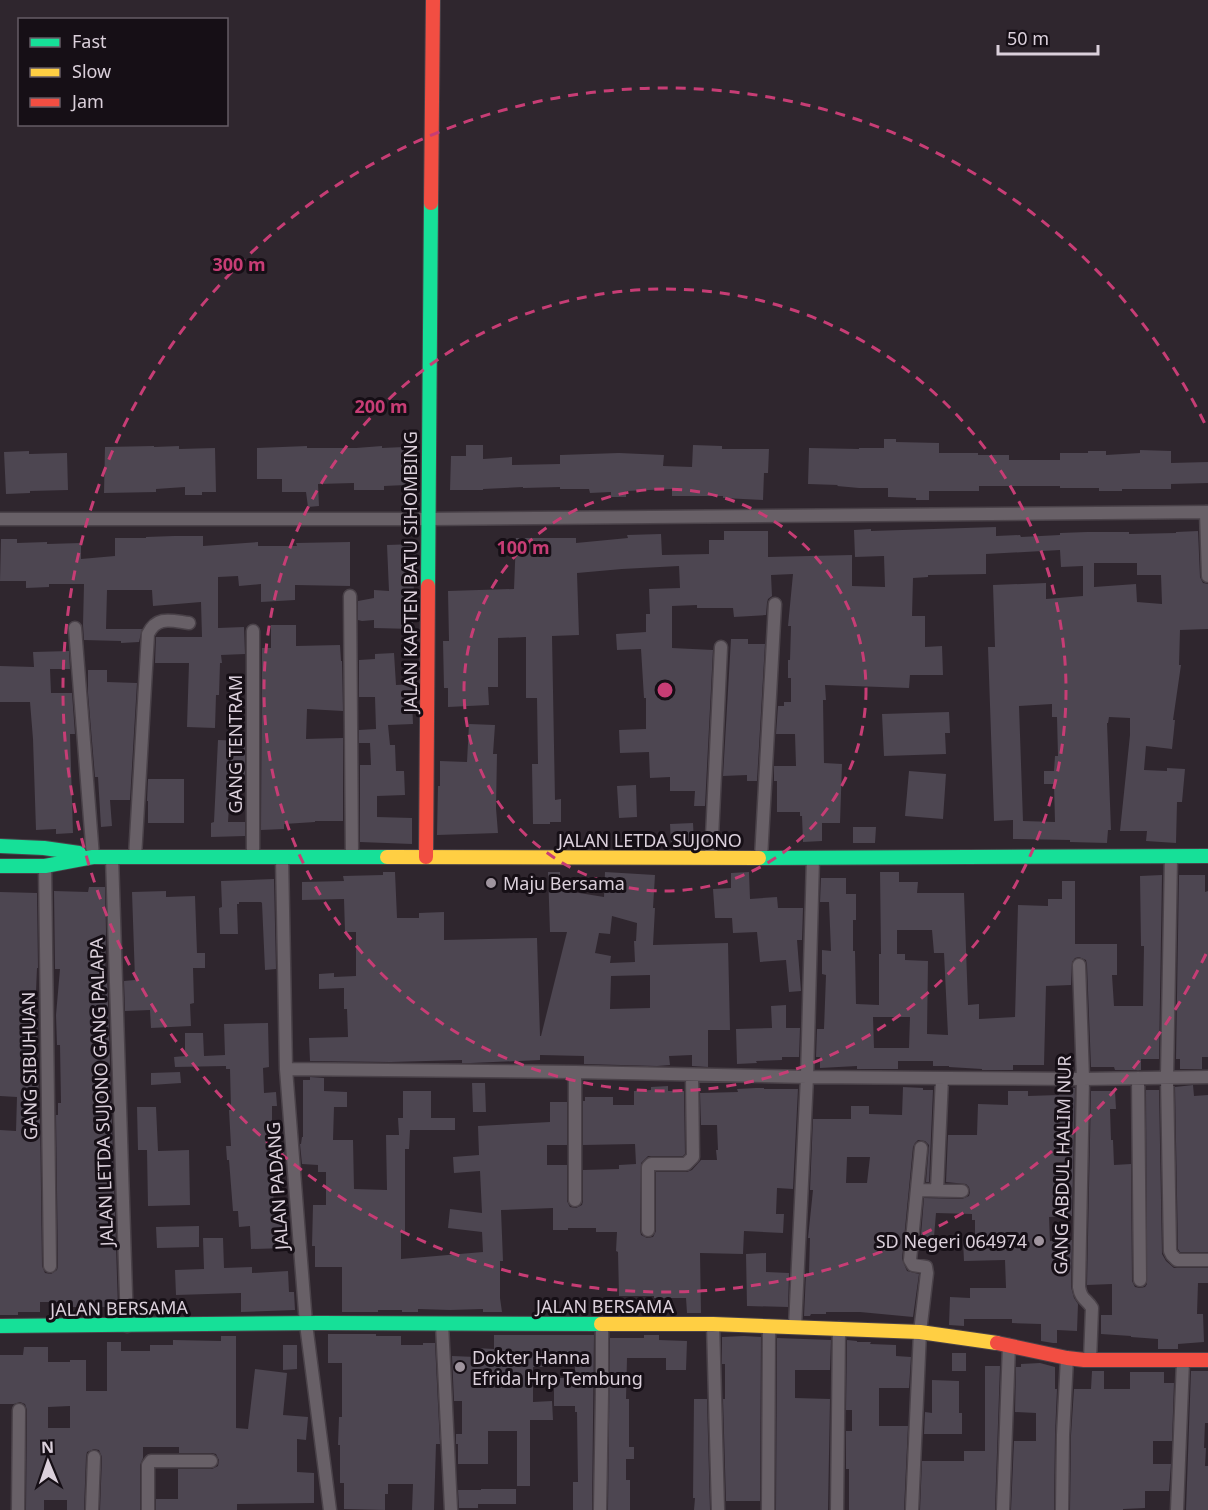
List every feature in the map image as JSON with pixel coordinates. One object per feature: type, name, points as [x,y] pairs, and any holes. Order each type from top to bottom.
[{"type":"main road","name":"JALAN KAPTEN BATU SIHOMBING","points":[[426,857],[433,0]]},
{"type":"main road","name":"JALAN LETDA SUJONO","points":[[0,846],[45,848],[93,857]]},
{"type":"main road","points":[[45,848],[45,866]]},
{"type":"main road","name":"JALAN LETDA SUJONO","points":[[0,866],[45,866],[93,857],[1208,856]]},
{"type":"main road","name":"JALAN BERSAMA","points":[[0,1326],[713,1324],[920,1332],[1009,1345],[1066,1358],[1090,1360],[1208,1360]]},
{"type":"street","points":[[0,519],[429,519],[1207,512],[1208,576]]},
{"type":"street","points":[[350,596],[352,857]]},
{"type":"street","points":[[761,858],[775,604]]},
{"type":"street","points":[[135,857],[148,634],[152,627],[163,620],[189,623]]},
{"type":"street","points":[[75,628],[93,857]]},
{"type":"street","name":"GANG TENTRAM","points":[[253,631],[253,857]]},
{"type":"street","points":[[711,858],[721,647]]},
{"type":"street","points":[[1171,856],[1167,1077],[1170,1251],[1177,1260],[1208,1260]]},
{"type":"street","name":"JALAN LETDA SUJONO GANG PALAPA","points":[[111,857],[128,1326]]},
{"type":"street","name":"JALAN PADANG","points":[[282,857],[286,1069],[306,1324],[330,1510]]},
{"type":"street","points":[[795,1327],[807,1077],[813,858]]},
{"type":"street","name":"GANG SIBUHUAN","points":[[45,866],[50,1266]]},
{"type":"street","name":"GANG ABDUL HALIM NUR","points":[[1079,965],[1083,1079],[1079,1287],[1082,1298],[1092,1308],[1090,1360]]},
{"type":"street","points":[[286,1069],[807,1077],[1083,1079],[1208,1077]]},
{"type":"street","points":[[575,1072],[575,1200]]},
{"type":"street","points":[[648,1230],[649,1166],[651,1164],[686,1164],[693,1157],[692,1074]]},
{"type":"street","points":[[937,1190],[942,1078]]},
{"type":"street","points":[[1138,1078],[1140,1280]]},
{"type":"street","points":[[912,1510],[920,1332],[927,1270],[924,1266],[913,1265],[910,1260],[921,1148]]},
{"type":"street","points":[[918,1190],[962,1191]]},
{"type":"street","points":[[442,1324],[452,1510]]},
{"type":"street","points":[[600,1510],[602,1324]]},
{"type":"street","points":[[713,1324],[718,1510]]},
{"type":"street","points":[[768,1510],[769,1326]]},
{"type":"street","points":[[837,1510],[839,1328]]},
{"type":"street","points":[[1003,1510],[1009,1345]]},
{"type":"street","points":[[1062,1510],[1066,1358]]},
{"type":"street","points":[[1177,1510],[1183,1360]]},
{"type":"street","points":[[18,1510],[19,1410]]},
{"type":"street","points":[[92,1510],[94,1457]]},
{"type":"street","points":[[148,1510],[148,1465],[151,1461],[211,1461]]},
{"type":"building","points":[[884,439],[896,439],[896,442],[939,443],[939,453],[1009,455],[1009,460],[1060,460],[1060,453],[1088,453],[1088,451],[1106,451],[1106,455],[1140,453],[1140,450],[1171,451],[1171,463],[1208,462],[1208,483],[1171,484],[1171,489],[1122,489],[1122,491],[1099,491],[1099,488],[1060,488],[1060,486],[979,486],[979,491],[929,491],[929,500],[888,497],[888,488],[808,484],[809,448],[884,448]]},
{"type":"building","points":[[466,445],[483,445],[483,459],[512,457],[512,465],[560,464],[560,455],[619,453],[664,455],[663,466],[692,467],[693,445],[722,446],[722,449],[769,449],[768,473],[764,473],[763,500],[723,498],[723,496],[672,496],[672,489],[626,491],[626,497],[611,497],[611,492],[590,493],[589,489],[560,489],[560,487],[450,490],[451,456],[466,456]]},
{"type":"building","points":[[179,446],[179,449],[215,448],[216,492],[185,495],[185,487],[156,489],[156,492],[104,493],[105,447]]},
{"type":"building","points":[[307,446],[307,448],[404,447],[404,456],[418,455],[418,470],[405,471],[406,485],[384,486],[384,490],[354,490],[354,483],[318,484],[319,506],[308,507],[306,492],[282,492],[282,479],[257,479],[257,448]]},
{"type":"building","points":[[29,451],[29,454],[67,453],[68,490],[6,494],[4,452]]},
{"type":"building","points":[[996,527],[996,536],[1020,535],[1021,537],[1087,532],[1129,532],[1129,534],[1198,531],[1200,577],[1203,583],[1208,584],[1208,629],[1180,630],[1179,665],[1181,665],[1173,720],[1175,720],[1172,749],[1146,746],[1144,770],[1185,769],[1182,802],[1177,802],[1176,843],[1146,841],[1147,831],[1120,831],[1130,718],[1109,717],[1107,723],[1111,830],[1108,830],[1107,843],[1013,839],[1013,820],[994,821],[988,647],[995,647],[993,585],[1046,583],[1046,599],[1083,596],[1083,566],[1061,567],[1060,550],[986,554],[986,574],[928,575],[928,577],[913,578],[912,616],[925,616],[925,647],[942,646],[943,675],[910,675],[909,688],[825,685],[826,700],[823,700],[824,763],[842,764],[840,823],[822,823],[822,841],[803,842],[800,812],[777,812],[777,781],[774,781],[774,766],[796,766],[795,734],[776,734],[778,706],[784,706],[784,702],[791,702],[788,660],[790,660],[791,626],[788,626],[793,574],[771,575],[772,596],[768,599],[766,615],[734,617],[733,608],[697,608],[697,605],[672,606],[672,648],[713,650],[705,806],[694,806],[695,791],[670,791],[670,777],[650,778],[649,752],[620,753],[619,730],[646,729],[646,698],[644,698],[641,649],[617,650],[616,634],[646,632],[646,614],[650,614],[649,589],[680,588],[679,566],[577,573],[579,635],[552,636],[555,800],[561,799],[561,822],[533,824],[532,764],[538,764],[537,698],[526,698],[526,637],[498,638],[498,687],[488,687],[489,705],[448,707],[448,688],[444,688],[443,641],[449,641],[448,591],[514,589],[516,538],[576,538],[576,543],[628,538],[627,535],[661,534],[662,555],[709,554],[709,540],[724,540],[724,531],[768,531],[768,557],[852,555],[852,586],[885,587],[884,556],[855,557],[854,530],[871,529],[871,531]],"holes":[[[1094,563],[1137,563],[1137,575],[1161,575],[1162,604],[1137,602],[1136,584],[1094,587]],[[1052,704],[1052,717],[1057,717],[1058,756],[1055,756],[1054,771],[1044,771],[1044,784],[1054,784],[1055,822],[1023,821],[1019,706]]]},
{"type":"building","points":[[203,536],[203,546],[258,542],[258,546],[297,546],[296,543],[350,542],[350,586],[295,585],[295,600],[261,602],[261,584],[239,586],[238,576],[218,577],[218,628],[244,627],[245,654],[221,655],[215,728],[187,727],[189,663],[155,663],[156,637],[202,637],[201,602],[153,606],[152,590],[107,590],[106,629],[142,629],[139,642],[84,640],[84,584],[49,584],[49,587],[26,588],[26,581],[0,581],[1,539],[17,539],[17,543],[81,543],[81,559],[115,556],[115,538]]},
{"type":"building","points":[[415,544],[417,573],[414,574],[413,629],[374,628],[374,620],[358,620],[358,601],[374,598],[374,590],[389,591],[387,545]]},
{"type":"building","points":[[271,625],[296,625],[296,646],[340,645],[343,711],[307,709],[306,739],[343,738],[343,821],[284,824],[284,829],[261,830],[262,648],[271,648]]},
{"type":"building","points":[[731,639],[748,639],[748,644],[765,644],[757,781],[747,781],[747,775],[723,776]]},
{"type":"building","points":[[69,651],[70,669],[50,669],[51,693],[72,693],[75,734],[70,734],[73,833],[56,834],[56,829],[36,830],[30,702],[0,702],[0,666],[34,667],[33,652]]},
{"type":"building","points":[[394,653],[396,685],[416,684],[416,701],[412,701],[413,724],[388,725],[390,745],[395,745],[396,771],[404,771],[405,795],[377,796],[377,817],[412,818],[412,844],[360,842],[360,765],[371,765],[370,743],[359,743],[359,730],[376,729],[375,697],[359,697],[359,660],[375,659],[375,654]]},
{"type":"building","points":[[88,670],[107,670],[107,682],[137,683],[130,800],[110,800],[112,826],[101,827],[98,777],[95,777],[88,693]]},
{"type":"building","points":[[949,712],[950,733],[945,733],[946,754],[884,756],[882,714]]},
{"type":"building","points":[[469,724],[495,725],[493,754],[497,754],[498,833],[437,835],[440,761],[467,762]]},
{"type":"building","points":[[218,740],[245,741],[245,776],[231,776],[228,822],[245,822],[245,836],[211,837],[211,823],[214,822]]},
{"type":"building","points":[[909,771],[946,774],[943,819],[905,816]]},
{"type":"building","points":[[148,779],[184,779],[184,823],[148,823]]},
{"type":"building","points":[[636,785],[637,817],[619,818],[617,786]]},
{"type":"building","points":[[693,823],[694,843],[671,844],[670,824]]},
{"type":"building","points":[[853,827],[876,827],[875,843],[853,843]]},
{"type":"building","points":[[383,872],[395,872],[397,918],[419,918],[419,913],[444,912],[444,940],[537,938],[541,1036],[567,932],[550,932],[548,872],[560,872],[561,890],[604,897],[605,872],[655,875],[653,945],[728,943],[730,1030],[708,1030],[708,1067],[692,1066],[692,1055],[669,1056],[670,1065],[657,1066],[584,1064],[584,1056],[540,1055],[540,1060],[471,1063],[462,1063],[462,1060],[310,1061],[309,1038],[348,1037],[344,988],[319,989],[319,974],[334,973],[334,977],[356,976],[356,932],[345,932],[344,899],[302,900],[302,882],[344,881],[343,876],[383,875]],"holes":[[[612,916],[637,923],[636,941],[634,941],[635,962],[610,963],[611,956],[595,953],[599,933],[610,934]],[[650,975],[650,1008],[610,1009],[611,976]]]},
{"type":"building","points":[[749,872],[750,899],[777,897],[778,908],[803,908],[802,940],[797,940],[801,991],[789,992],[786,960],[760,962],[757,932],[733,933],[732,918],[715,918],[713,889],[731,888],[731,873]]},
{"type":"building","points":[[880,872],[899,872],[899,882],[918,882],[917,893],[964,893],[968,1005],[979,1004],[979,1019],[1015,1017],[1018,905],[1048,906],[1048,899],[1062,899],[1062,881],[1075,881],[1075,944],[1117,944],[1117,975],[1112,975],[1114,1006],[1143,1006],[1144,946],[1141,946],[1140,876],[1162,875],[1159,1059],[1141,1059],[1141,1070],[1091,1067],[1087,965],[1086,960],[1079,957],[1072,962],[1071,985],[1046,986],[1044,1065],[1013,1065],[1013,1070],[982,1070],[933,1066],[933,1061],[898,1061],[898,1069],[857,1069],[857,1066],[820,1068],[820,1057],[816,1057],[817,1029],[824,1029],[826,975],[822,974],[822,950],[831,951],[829,902],[820,902],[821,878],[846,878],[846,894],[856,894],[853,951],[855,951],[856,1004],[879,1005],[879,954],[881,954]],"holes":[[[897,930],[932,930],[934,953],[944,953],[948,1035],[927,1034],[928,961],[905,960],[905,954],[897,954]],[[873,1017],[910,1017],[909,1048],[874,1048]]]},
{"type":"building","points":[[1179,875],[1205,875],[1205,892],[1208,891],[1208,1057],[1202,1057],[1202,1069],[1180,1069],[1180,1059],[1176,1059]]},
{"type":"building","points":[[274,879],[276,969],[265,970],[262,903],[239,902],[237,904],[238,934],[220,934],[221,881]]},
{"type":"building","points":[[89,887],[105,887],[105,974],[107,974],[118,1307],[65,1307],[65,1302],[40,1302],[40,1312],[0,1315],[0,1130],[16,1131],[17,1097],[0,1096],[0,892],[37,893],[38,968],[35,1015],[38,1015],[36,1071],[39,1071],[37,1115],[40,1115],[42,1266],[45,1273],[51,1274],[57,1270],[58,1266],[56,1115],[58,1115],[58,1103],[61,1103],[60,1045],[57,1045],[56,1015],[60,969],[55,969],[54,891],[88,892]]},
{"type":"building","points":[[166,891],[166,897],[195,896],[197,953],[205,953],[205,968],[193,968],[194,1003],[190,1004],[191,1026],[151,1028],[150,1010],[125,1011],[124,981],[135,980],[132,892]]},
{"type":"building","points":[[786,1005],[786,1028],[800,1028],[799,1057],[782,1057],[782,1060],[737,1064],[736,1029],[772,1028],[771,1006]]},
{"type":"building","points":[[268,1023],[269,1067],[263,1068],[264,1093],[276,1092],[277,1106],[272,1106],[272,1127],[275,1127],[276,1145],[284,1144],[285,1159],[272,1159],[274,1212],[284,1212],[287,1248],[251,1249],[250,1226],[239,1227],[238,1211],[233,1211],[229,1160],[227,1160],[226,1146],[231,1146],[230,1069],[226,1069],[226,1066],[175,1067],[174,1057],[185,1056],[185,1033],[203,1033],[204,1056],[225,1055],[224,1024]]},
{"type":"building","points":[[180,1072],[181,1083],[151,1085],[151,1073]]},
{"type":"building","points":[[310,1077],[324,1078],[324,1091],[347,1092],[347,1107],[334,1107],[333,1140],[353,1140],[354,1189],[387,1190],[386,1135],[399,1135],[398,1118],[403,1118],[403,1091],[431,1091],[431,1118],[455,1118],[455,1130],[410,1130],[409,1149],[405,1149],[405,1233],[401,1233],[401,1259],[483,1252],[482,1232],[448,1228],[450,1209],[482,1213],[480,1171],[454,1173],[453,1157],[479,1155],[478,1126],[550,1122],[550,1102],[567,1102],[567,1145],[547,1145],[547,1165],[567,1165],[567,1201],[570,1207],[576,1208],[582,1205],[583,1201],[583,1170],[619,1169],[619,1165],[636,1164],[635,1144],[583,1145],[583,1101],[585,1097],[613,1097],[613,1105],[634,1105],[634,1091],[651,1090],[651,1087],[668,1086],[668,1091],[684,1091],[685,1154],[683,1156],[648,1156],[641,1163],[640,1230],[641,1235],[647,1238],[653,1237],[656,1231],[656,1172],[687,1172],[701,1160],[717,1160],[717,1125],[701,1125],[700,1093],[738,1092],[737,1089],[756,1088],[798,1089],[793,1189],[777,1188],[776,1214],[784,1214],[783,1233],[744,1231],[743,1254],[700,1253],[701,1313],[687,1313],[686,1298],[619,1296],[617,1232],[596,1232],[596,1228],[553,1230],[553,1208],[501,1210],[503,1261],[500,1261],[500,1298],[502,1312],[483,1312],[483,1309],[418,1309],[418,1312],[378,1310],[378,1312],[342,1312],[342,1267],[315,1267],[315,1246],[312,1246],[313,1205],[326,1205],[326,1172],[318,1172],[318,1165],[302,1164],[300,1144],[303,1137],[303,1080],[310,1080]]},
{"type":"building","points":[[472,1083],[485,1083],[486,1112],[473,1112]]},
{"type":"building","points":[[1193,1085],[1194,1096],[1208,1095],[1208,1252],[1180,1252],[1178,1249],[1175,1087]]},
{"type":"building","points":[[903,1087],[933,1090],[929,1182],[926,1182],[929,1145],[925,1141],[918,1140],[913,1147],[902,1259],[907,1271],[919,1274],[913,1317],[860,1312],[826,1312],[826,1314],[804,1316],[806,1273],[809,1273],[810,1238],[808,1238],[813,1190],[810,1190],[813,1119],[851,1119],[851,1106],[869,1106],[869,1114],[902,1115]],"holes":[[[847,1157],[870,1157],[867,1183],[846,1183]]]},
{"type":"building","points":[[1059,1088],[1075,1088],[1072,1216],[1049,1217],[1050,1241],[1072,1240],[1071,1287],[1078,1304],[1077,1331],[1057,1330],[1057,1343],[1053,1343],[1041,1341],[1041,1324],[1012,1323],[1012,1319],[964,1319],[964,1326],[949,1325],[950,1297],[970,1298],[970,1288],[1006,1288],[1005,1260],[964,1261],[963,1241],[975,1240],[975,1220],[972,1220],[972,1214],[936,1213],[933,1249],[920,1247],[924,1198],[962,1199],[969,1196],[970,1192],[966,1184],[946,1182],[948,1135],[977,1135],[978,1104],[1008,1105],[1008,1091],[1028,1091],[1028,1096],[1059,1095]]},
{"type":"building","points":[[1146,1090],[1159,1090],[1162,1254],[1174,1268],[1208,1268],[1208,1283],[1198,1283],[1197,1314],[1203,1314],[1204,1342],[1178,1344],[1178,1349],[1158,1349],[1158,1339],[1101,1334],[1101,1315],[1112,1315],[1112,1284],[1087,1285],[1091,1091],[1115,1091],[1116,1109],[1110,1109],[1114,1165],[1131,1164],[1132,1281],[1135,1287],[1140,1288],[1147,1284]]},
{"type":"building","points":[[137,1107],[156,1107],[158,1151],[189,1150],[190,1205],[148,1206],[147,1150],[138,1150]]},
{"type":"building","points":[[199,1226],[199,1247],[157,1248],[156,1227]]},
{"type":"building","points":[[203,1238],[223,1238],[224,1268],[252,1267],[252,1273],[288,1271],[289,1292],[294,1292],[295,1310],[241,1312],[241,1293],[176,1295],[175,1270],[204,1269]]},
{"type":"building","points":[[766,1253],[766,1272],[789,1273],[788,1307],[747,1306],[746,1254]]},
{"type":"building","points":[[328,1334],[401,1336],[401,1345],[435,1343],[440,1444],[436,1444],[434,1510],[412,1510],[413,1484],[388,1484],[388,1494],[385,1494],[385,1510],[344,1509],[344,1483],[340,1483],[340,1445],[338,1445],[339,1417],[342,1417],[342,1363],[328,1363]]},
{"type":"building","points":[[494,1335],[594,1335],[592,1510],[573,1510],[573,1482],[578,1482],[575,1406],[554,1406],[554,1378],[575,1378],[575,1356],[545,1356],[545,1367],[533,1367],[533,1402],[552,1401],[553,1420],[530,1420],[530,1486],[517,1486],[517,1431],[488,1431],[488,1464],[458,1464],[456,1434],[462,1434],[462,1401],[454,1401],[452,1356],[476,1357],[476,1348],[494,1349]]},
{"type":"building","points":[[644,1335],[659,1335],[659,1340],[687,1341],[686,1370],[666,1370],[666,1358],[627,1358],[626,1399],[629,1399],[629,1447],[634,1447],[634,1459],[626,1459],[626,1480],[630,1480],[630,1510],[608,1510],[610,1338],[644,1338]]},
{"type":"building","points":[[221,1336],[236,1336],[236,1428],[248,1429],[255,1369],[287,1373],[283,1415],[308,1417],[306,1440],[297,1439],[297,1472],[314,1473],[314,1503],[237,1504],[237,1510],[156,1510],[156,1499],[178,1499],[178,1469],[212,1469],[218,1466],[219,1460],[216,1454],[212,1453],[179,1453],[179,1447],[143,1447],[143,1458],[140,1465],[140,1510],[100,1510],[102,1457],[99,1450],[94,1449],[87,1452],[86,1457],[84,1510],[67,1510],[67,1500],[44,1500],[44,1510],[26,1510],[27,1410],[25,1404],[20,1402],[0,1404],[0,1355],[23,1355],[24,1347],[48,1347],[48,1362],[86,1360],[86,1391],[107,1391],[107,1342],[121,1342],[121,1351],[150,1351],[150,1345],[173,1345],[173,1340],[221,1341]],"holes":[[[70,1406],[70,1428],[48,1428],[48,1407]]]},
{"type":"building","points":[[722,1337],[761,1337],[760,1501],[726,1501],[723,1399],[725,1399],[725,1364],[722,1364]]},
{"type":"building","points":[[777,1338],[831,1340],[830,1370],[795,1370],[795,1398],[830,1399],[828,1510],[776,1510]]},
{"type":"building","points":[[847,1340],[896,1345],[896,1356],[911,1357],[909,1388],[879,1388],[879,1426],[908,1426],[904,1510],[849,1510],[846,1431],[852,1431],[852,1410],[846,1410]]},
{"type":"building","points":[[283,1345],[297,1345],[297,1369],[283,1370]]},
{"type":"building","points":[[952,1353],[966,1353],[966,1371],[952,1371]]},
{"type":"building","points":[[1040,1363],[1055,1367],[1055,1389],[1057,1389],[1054,1510],[1011,1510],[1014,1441],[1036,1441],[1036,1413],[1015,1412],[1016,1367],[1021,1367],[1021,1364]]},
{"type":"building","points":[[985,1366],[1000,1366],[995,1510],[920,1510],[922,1461],[964,1461],[964,1451],[985,1451]]},
{"type":"building","points":[[1092,1371],[1104,1371],[1104,1389],[1130,1389],[1130,1372],[1164,1372],[1164,1383],[1174,1383],[1172,1441],[1153,1441],[1153,1464],[1171,1464],[1169,1491],[1145,1491],[1145,1508],[1070,1510],[1074,1389],[1091,1389]]},
{"type":"building","points":[[1191,1371],[1208,1371],[1208,1423],[1205,1423],[1204,1448],[1206,1448],[1205,1466],[1208,1466],[1208,1510],[1186,1510]]},
{"type":"building","points":[[932,1380],[959,1381],[959,1413],[962,1413],[962,1434],[924,1434],[925,1412],[932,1413]]},
{"type":"building","points":[[694,1399],[707,1399],[710,1510],[694,1510]]},
{"type":"building","points":[[516,1489],[516,1504],[478,1504],[478,1508],[459,1508],[458,1490]]},
{"type":"traffic: fast","points":[[428,586],[431,203]]},
{"type":"traffic: fast","points":[[0,846],[44,848],[79,853]]},
{"type":"traffic: fast","points":[[759,858],[1208,856]]},
{"type":"traffic: fast","points":[[0,866],[45,866],[93,857],[387,857]]},
{"type":"traffic: fast","points":[[0,1326],[320,1323],[601,1324]]},
{"type":"traffic: slow","points":[[387,857],[759,858]]},
{"type":"traffic: slow","points":[[601,1324],[713,1324],[920,1332],[997,1343]]},
{"type":"traffic: jam","points":[[431,203],[433,0]]},
{"type":"traffic: jam","points":[[426,857],[428,586]]},
{"type":"traffic: jam","points":[[997,1343],[1084,1360],[1208,1360]]},
{"type":"place","name":"Maju Bersama","points":[[491,883]]},
{"type":"place","name":"SD Negeri 064974","points":[[1039,1241]]},
{"type":"place","name":"Dokter Hanna Efrida Hrp Tembung","points":[[460,1367]]}]
